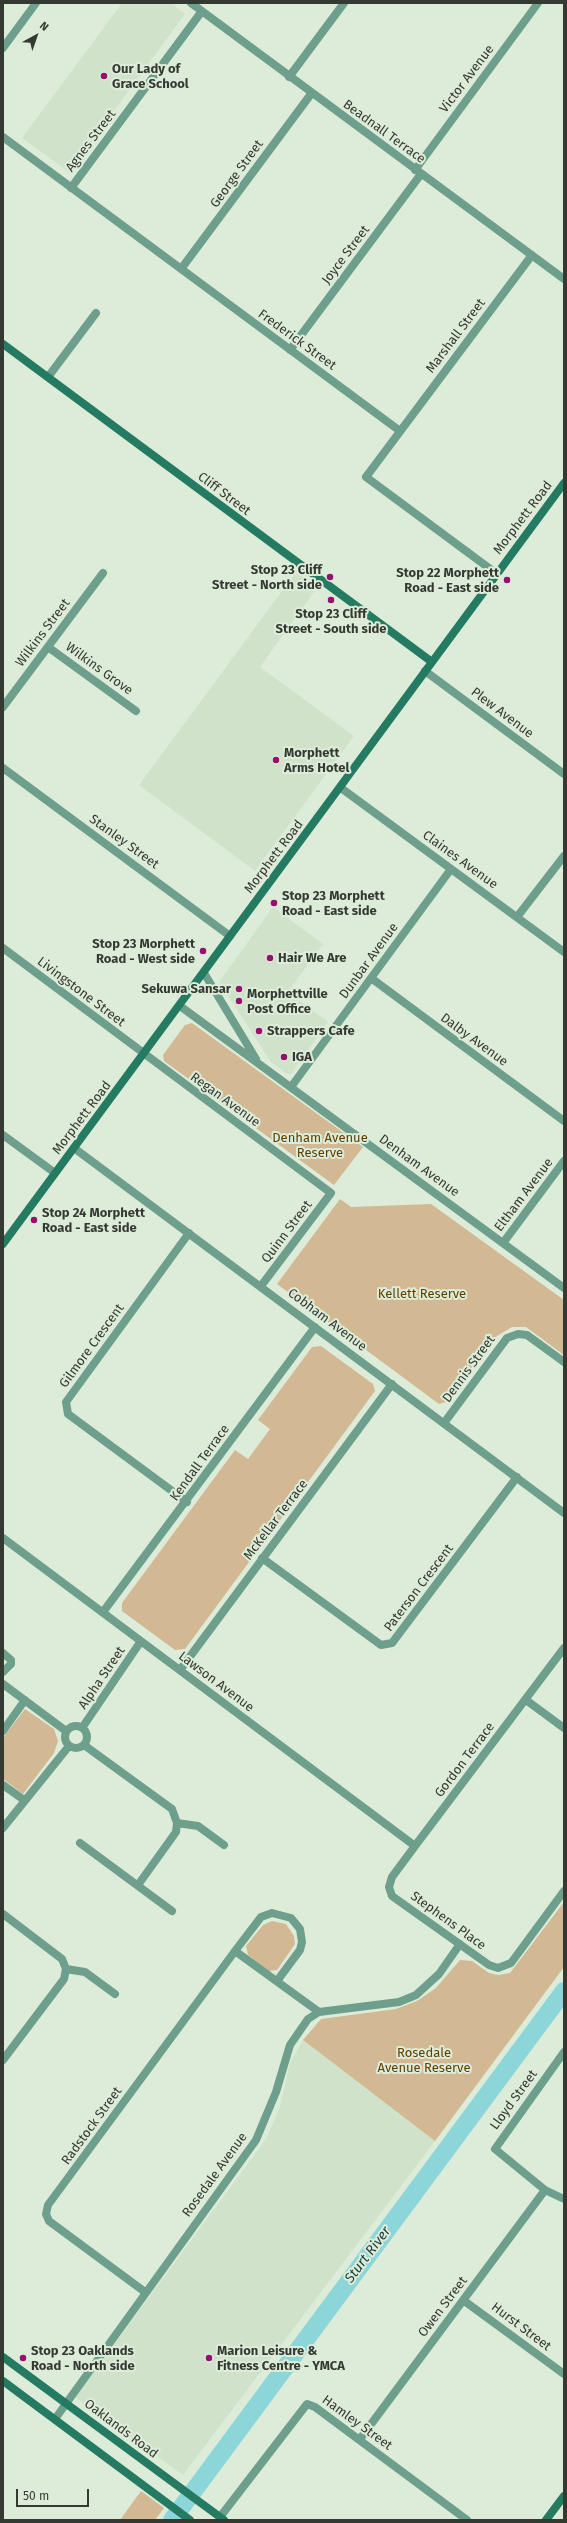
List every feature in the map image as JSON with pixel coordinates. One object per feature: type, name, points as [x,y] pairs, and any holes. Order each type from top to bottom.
[{"type":"main road","name":"Cliff Street","points":[[3,344],[432,662]]},
{"type":"main road","name":"Morphett Road","points":[[3,1244],[341,788],[425,671],[564,483]]},
{"type":"main road","name":"Oaklands Road","points":[[3,2357],[222,2519]]},
{"type":"main road","points":[[3,2381],[190,2520]]},
{"type":"main road","points":[[546,2520],[564,2496]]},
{"type":"street","points":[[3,48],[36,3]]},
{"type":"street","name":"Beadnall Terrace","points":[[191,3],[564,279]]},
{"type":"street","points":[[289,77],[344,3]]},
{"type":"street","name":"Victor Avenue","points":[[418,172],[538,3]]},
{"type":"street","name":"Agnes Street","points":[[71,188],[202,12]]},
{"type":"street","name":"George Street","points":[[182,269],[312,94]]},
{"type":"street","name":"Frederick Street","points":[[3,137],[400,431]]},
{"type":"street","name":"Joyce Street","points":[[290,350],[418,172]]},
{"type":"street","name":"Marshall Street","points":[[400,431],[532,255]]},
{"type":"street","points":[[48,377],[96,313]]},
{"type":"street","points":[[400,431],[366,477],[497,574]]},
{"type":"street","name":"Wilkins Street","points":[[3,707],[102,573]]},
{"type":"street","name":"Wilkins Grove","points":[[48,646],[136,711]]},
{"type":"street","name":"Plew Avenue","points":[[425,671],[564,774]]},
{"type":"street","name":"Stanley Street","points":[[3,768],[230,936]]},
{"type":"street","name":"Claines Avenue","points":[[341,788],[564,952]]},
{"type":"street","points":[[517,917],[564,856]]},
{"type":"street","name":"Dunbar Avenue","points":[[291,1086],[452,869]]},
{"type":"street","name":"Livingstone Street","points":[[3,948],[144,1055]]},
{"type":"street","name":"Denham Avenue","points":[[204,973],[259,1063]]},
{"type":"street","name":"Dalby Avenue","points":[[370,978],[564,1121]]},
{"type":"street","name":"Denham Avenue","points":[[180,1006],[291,1086],[564,1288]]},
{"type":"street","name":"Regan Avenue","points":[[144,1055],[331,1193]]},
{"type":"street","points":[[3,1135],[55,1173]]},
{"type":"street","name":"Cobham Avenue","points":[[74,1148],[564,1513]]},
{"type":"street","name":"Eltham Avenue","points":[[503,1243],[564,1161]]},
{"type":"street","name":"Quinn Street","points":[[261,1286],[331,1193]]},
{"type":"street","name":"Gilmore Crescent","points":[[187,1502],[68,1414],[66,1402],[189,1233]]},
{"type":"street","name":"Kendall Terrace","points":[[103,1612],[187,1502],[315,1327]]},
{"type":"street","name":"Dennis Street","points":[[444,1423],[507,1338],[518,1334],[527,1334],[564,1362]]},
{"type":"street","name":"McKellar Terrace","points":[[180,1670],[392,1384]]},
{"type":"street","name":"Paterson Crescent","points":[[262,1558],[381,1646],[392,1643],[517,1477]]},
{"type":"street","name":"Lawson Avenue","points":[[3,1538],[415,1846]]},
{"type":"street","name":"Alpha Street","points":[[82,1728],[141,1641]]},
{"type":"street","name":"Gordon Terrace","points":[[389,1887],[392,1877],[564,1648]]},
{"type":"street","points":[[3,1653],[11,1660],[11,1664],[3,1672]]},
{"type":"street","points":[[3,1684],[66,1731]]},
{"type":"street","points":[[3,1731],[26,1700]]},
{"type":"street","points":[[526,1700],[564,1728]]},
{"type":"street","points":[[75,1726],[82,1728],[87,1737],[84,1744],[77,1748],[69,1746],[65,1739],[66,1731],[75,1726]]},
{"type":"street","points":[[84,1744],[172,1809],[177,1823],[176,1832],[138,1885]]},
{"type":"street","points":[[3,1828],[69,1746]]},
{"type":"street","points":[[3,1785],[24,1800]]},
{"type":"street","points":[[177,1823],[198,1826],[224,1845]]},
{"type":"street","points":[[80,1842],[172,1911]]},
{"type":"street","name":"Stephens Place","points":[[389,1887],[392,1896],[489,1965],[498,1968],[511,1963],[564,1891]]},
{"type":"street","name":"Radstock Street","points":[[145,2292],[49,2221],[46,2214],[48,2205],[261,1917],[272,1913],[291,1918],[300,1929],[302,1942],[300,1950],[277,1981]]},
{"type":"street","points":[[3,1914],[62,1959],[66,1969],[64,1979],[4,2056]]},
{"type":"street","points":[[235,1951],[318,2012],[399,2002],[416,1995],[439,1974],[460,1944]]},
{"type":"street","points":[[66,1969],[85,1972],[115,1994]]},
{"type":"street","name":"Rosedale Avenue","points":[[55,2419],[145,2292],[256,2140],[276,2092],[290,2045],[308,2018],[318,2012]]},
{"type":"street","name":"Lloyd Street","points":[[545,2190],[495,2150],[564,2052]]},
{"type":"street","points":[[545,2190],[564,2199]]},
{"type":"street","name":"Owen Street","points":[[360,2439],[545,2190]]},
{"type":"street","name":"Hurst Street","points":[[463,2300],[564,2374]]},
{"type":"street","name":"Hamley Street","points":[[222,2519],[307,2404],[315,2407],[360,2439],[467,2520]]},
{"type":"shaded area","name":"Our Lady of Grace School","points":[[122,3],[171,3],[185,14],[69,172],[22,138]]},
{"type":"shaded area","points":[[296,572],[317,588],[260,667],[354,736],[255,871],[139,785]]},
{"type":"shaded area","points":[[273,907],[323,944],[288,992],[328,1022],[291,1074],[287,1074],[271,1062],[219,982]]},
{"type":"shaded area","points":[[303,2040],[435,2141],[183,2475],[75,2397],[266,2139],[280,2106],[290,2063]]},
{"type":"green space","name":"Denham Avenue Reserve","points":[[192,1023],[363,1147],[334,1185],[164,1061],[163,1055],[185,1025]]},
{"type":"green space","name":"Kellett Reserve","points":[[340,1199],[351,1207],[431,1204],[564,1300],[564,1355],[526,1327],[512,1327],[497,1336],[446,1402],[439,1404],[277,1284]]},
{"type":"green space","points":[[321,1346],[373,1384],[375,1391],[185,1649],[175,1650],[122,1611],[122,1603],[235,1450],[248,1459],[270,1429],[258,1420],[312,1347]]},
{"type":"green space","points":[[25,1709],[54,1729],[58,1741],[54,1753],[23,1794],[3,1779],[3,1738]]},
{"type":"green space","name":"Rosedale Avenue Reserve","points":[[564,1902],[564,1967],[435,2141],[303,2040],[321,2019],[396,2009],[417,2001],[436,1988],[460,1960],[472,1961],[489,1973],[498,1975],[510,1973]]},
{"type":"green space","points":[[272,1921],[286,1924],[294,1936],[295,1944],[277,1970],[268,1971],[248,1955],[246,1946],[263,1925]]},
{"type":"green space","points":[[141,2491],[164,2508],[155,2520],[120,2520]]},
{"type":"waterway","name":"Sturt River","points":[[172,2520],[564,1991]]},
{"type":"place","name":"Our Lady of Grace School","points":[[104,76]]},
{"type":"place","name":"Stop 23 Cliff Street - North side","points":[[330,577]]},
{"type":"place","name":"Stop 22 Morphett Road - East side","points":[[507,580]]},
{"type":"place","name":"Stop 23 Cliff Street - South side","points":[[331,600]]},
{"type":"place","name":"Morphett Arms Hotel","points":[[276,760]]},
{"type":"place","name":"Stop 23 Morphett Road - East side","points":[[274,903]]},
{"type":"place","name":"Stop 23 Morphett Road - West side","points":[[203,951]]},
{"type":"place","name":"Hair We Are","points":[[270,958]]},
{"type":"place","name":"Sekuwa Sansar","points":[[239,989]]},
{"type":"place","name":"Morphettville Post Office","points":[[239,1001]]},
{"type":"place","name":"Strappers Cafe","points":[[259,1031]]},
{"type":"place","name":"IGA","points":[[284,1057]]},
{"type":"place","name":"Stop 24 Morphett Road - East side","points":[[34,1220]]},
{"type":"place","name":"Stop 23 Oaklands Road - North side","points":[[23,2358]]},
{"type":"place","name":"Marion Leisure & Fitness Centre - YMCA","points":[[209,2358]]}]
